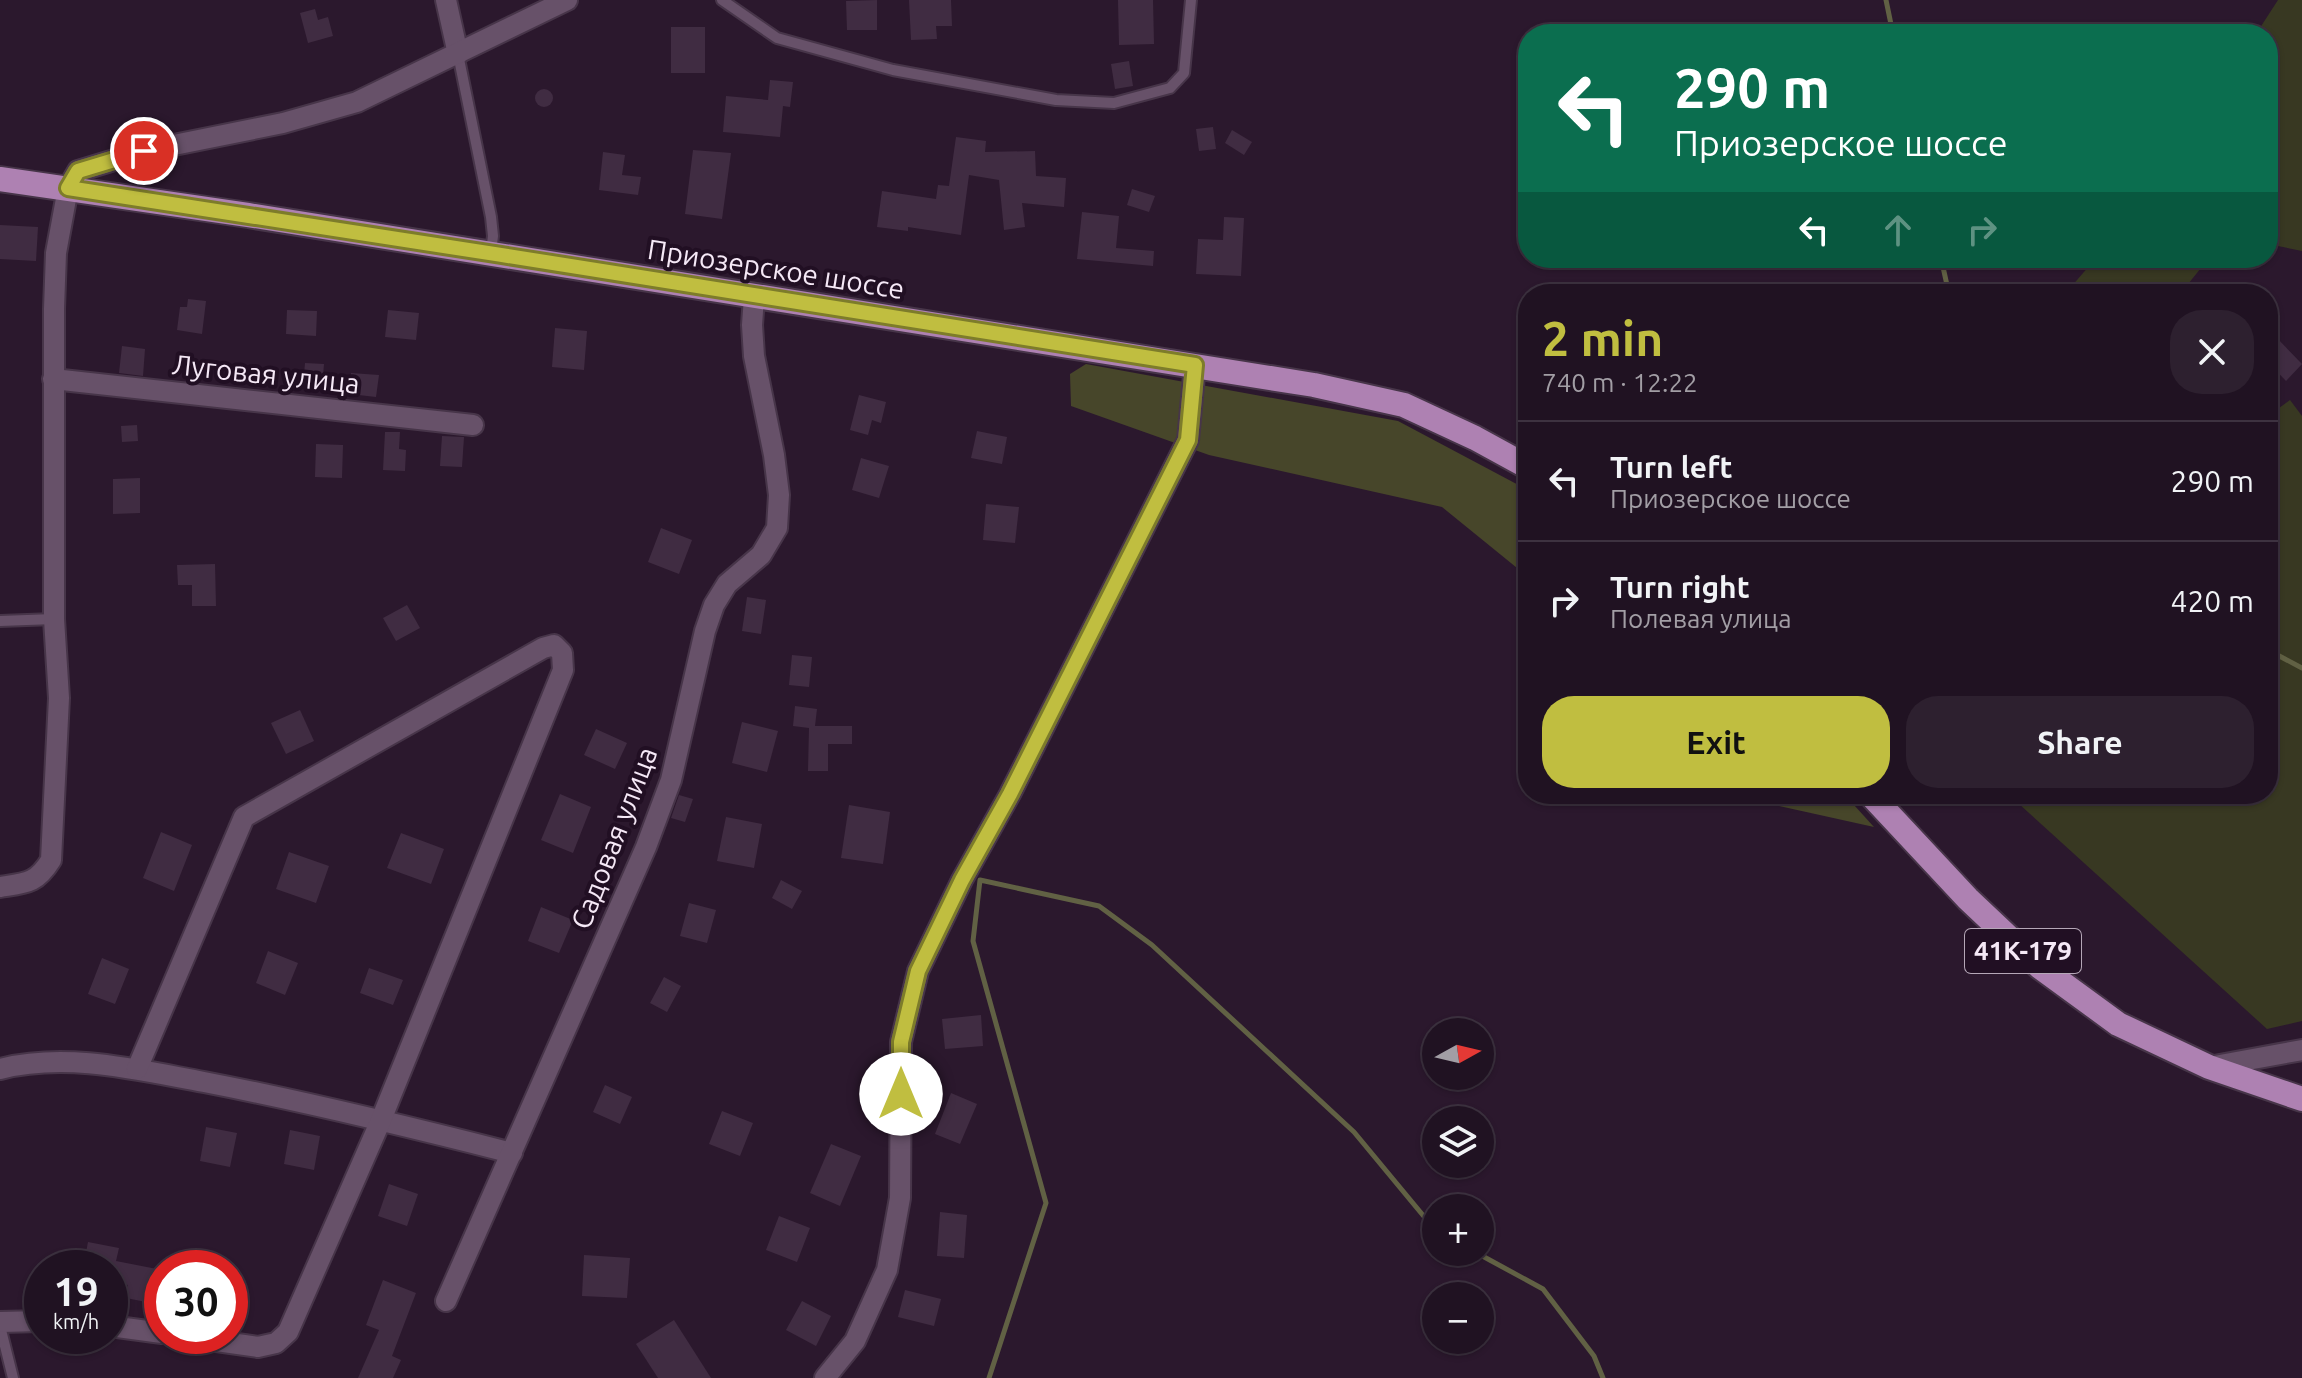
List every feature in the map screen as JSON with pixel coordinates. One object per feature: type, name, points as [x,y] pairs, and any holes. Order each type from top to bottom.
[{"type":"main road","name":"Приозерское шоссе","points":[[0,179],[276,219],[1314,385],[1404,405],[1518,462]]},
{"type":"main road","name":"41К-179","points":[[1879,804],[1968,899],[2040,967],[2118,1024],[2209,1067],[2302,1099]]},
{"type":"street","points":[[446,0],[458,54]]},
{"type":"street","points":[[0,887],[24,884],[41,876],[51,860],[59,698],[54,619],[56,253],[68,188],[78,171],[144,151],[283,123],[357,102],[567,0]]},
{"type":"street","name":"Садовая улица","points":[[446,1301],[646,847],[671,780],[705,631],[714,605],[727,584],[761,555],[777,528],[779,495],[774,455],[754,356],[754,297]]},
{"type":"street","points":[[825,1378],[855,1341],[887,1270],[900,1198],[901,1042],[918,971],[1188,440],[1195,365]]},
{"type":"street","name":"Луговая улица","points":[[53,379],[473,425]]},
{"type":"street","points":[[137,1069],[244,817],[543,648],[554,645],[562,653],[563,670],[381,1120],[288,1332],[276,1343],[248,1346]]},
{"type":"street","points":[[2209,1067],[2302,1050]]},
{"type":"street","points":[[0,1069],[25,1063],[64,1061],[137,1069],[276,1096],[512,1153]]},
{"type":"street","points":[[0,1324],[24,1322]]},
{"type":"lane","points":[[722,0],[777,38],[893,70],[1056,100],[1114,103],[1170,88],[1184,73],[1191,0]]},
{"type":"lane","points":[[458,54],[491,217],[493,236],[490,254]]},
{"type":"lane","points":[[0,621],[54,619]]},
{"type":"lane","points":[[0,1324],[13,1378]]},
{"type":"shaded area","points":[[2278,0],[2302,0],[2302,251],[2278,246],[2278,24],[2262,24]]},
{"type":"shaded area","points":[[2087,268],[2201,268],[2188,284],[2074,284]]},
{"type":"shaded area","points":[[1086,364],[1398,421],[1518,485],[1518,569],[1442,507],[1209,455],[1071,406],[1070,374]]},
{"type":"shaded area","points":[[2290,400],[2302,416],[2302,1021],[2267,1029],[2019,804],[2278,804],[2278,409]]},
{"type":"shaded area","points":[[1770,804],[1853,804],[1874,827]]},
{"type":"building","points":[[877,0],[877,30],[847,30],[846,1]]},
{"type":"building","points":[[909,0],[951,0],[952,26],[936,26],[937,39],[911,40]]},
{"type":"building","points":[[1118,0],[1153,0],[1154,44],[1119,45]]},
{"type":"building","points":[[315,9],[318,20],[328,17],[333,36],[308,43],[300,13]]},
{"type":"building","points":[[671,27],[705,27],[705,73],[671,73]]},
{"type":"building","points":[[1129,61],[1133,86],[1115,89],[1111,64]]},
{"type":"building","points":[[770,80],[793,82],[790,107],[783,106],[780,137],[723,132],[726,96],[768,100]]},
{"type":"building","points":[[544,89],[553,98],[544,107],[535,98]]},
{"type":"building","points":[[1213,127],[1216,149],[1199,151],[1196,129]]},
{"type":"building","points":[[1232,130],[1252,142],[1244,155],[1225,143]]},
{"type":"building","points":[[956,137],[986,141],[985,152],[1035,151],[1036,176],[1066,178],[1064,207],[1022,203],[1025,227],[1004,230],[999,180],[969,175],[961,235],[908,227],[908,231],[877,227],[882,191],[936,199],[938,185],[949,186]]},
{"type":"building","points":[[693,150],[731,153],[722,219],[685,214]]},
{"type":"building","points":[[603,152],[625,155],[622,175],[641,177],[638,195],[599,190]]},
{"type":"building","points":[[1132,189],[1155,196],[1149,212],[1127,205]]},
{"type":"building","points":[[1082,212],[1119,216],[1116,248],[1154,251],[1153,266],[1077,259]]},
{"type":"building","points":[[1224,217],[1244,218],[1241,276],[1196,274],[1198,239],[1223,240]]},
{"type":"building","points":[[0,225],[38,227],[36,261],[0,259]]},
{"type":"building","points":[[188,299],[206,301],[202,334],[177,330],[180,307],[187,307]]},
{"type":"building","points":[[287,310],[317,311],[316,336],[286,334]]},
{"type":"building","points":[[388,310],[419,313],[416,340],[385,337]]},
{"type":"building","points":[[555,328],[587,331],[584,370],[552,367]]},
{"type":"building","points":[[2278,339],[2302,364],[2286,381],[2278,373]]},
{"type":"building","points":[[122,346],[145,349],[143,376],[119,373]]},
{"type":"building","points":[[305,363],[324,364],[322,387],[303,386]]},
{"type":"building","points":[[351,373],[379,375],[376,397],[350,394]]},
{"type":"building","points":[[859,395],[886,402],[881,423],[872,420],[868,435],[850,430]]},
{"type":"building","points":[[137,425],[138,441],[122,442],[121,426]]},
{"type":"building","points":[[977,431],[1007,437],[1002,464],[971,458]]},
{"type":"building","points":[[385,432],[400,432],[399,449],[406,450],[405,471],[383,470]]},
{"type":"building","points":[[442,436],[464,437],[462,467],[440,466]]},
{"type":"building","points":[[316,444],[343,445],[342,478],[315,477]]},
{"type":"building","points":[[861,458],[889,466],[879,498],[852,490]]},
{"type":"building","points":[[140,478],[140,513],[113,514],[113,479]]},
{"type":"building","points":[[986,504],[1019,507],[1015,543],[983,540]]},
{"type":"building","points":[[661,528],[692,540],[679,574],[648,562]]},
{"type":"building","points":[[215,564],[216,606],[192,606],[192,585],[178,585],[177,565]]},
{"type":"building","points":[[747,597],[766,600],[761,634],[742,631]]},
{"type":"building","points":[[407,605],[420,628],[396,641],[383,618]]},
{"type":"building","points":[[792,655],[812,657],[809,687],[789,685]]},
{"type":"building","points":[[795,706],[817,709],[815,726],[852,726],[852,744],[828,744],[828,771],[808,771],[809,728],[793,726]]},
{"type":"building","points":[[300,710],[314,741],[286,754],[271,723]]},
{"type":"building","points":[[742,722],[778,731],[767,772],[732,763]]},
{"type":"building","points":[[596,729],[627,743],[615,769],[584,755]]},
{"type":"building","points":[[560,794],[591,807],[573,853],[541,840]]},
{"type":"building","points":[[679,795],[693,799],[685,822],[671,818]]},
{"type":"building","points":[[849,805],[890,812],[883,864],[841,858]]},
{"type":"building","points":[[726,817],[762,824],[754,868],[717,861]]},
{"type":"building","points":[[161,832],[192,845],[174,891],[143,878]]},
{"type":"building","points":[[401,833],[444,849],[431,884],[387,868]]},
{"type":"building","points":[[289,852],[329,866],[316,903],[276,889]]},
{"type":"building","points":[[781,880],[802,891],[792,909],[772,898]]},
{"type":"building","points":[[689,903],[716,910],[707,943],[680,936]]},
{"type":"building","points":[[541,907],[573,920],[559,953],[528,941]]},
{"type":"building","points":[[268,951],[298,963],[285,995],[256,983]]},
{"type":"building","points":[[102,958],[129,969],[115,1004],[88,994]]},
{"type":"building","points":[[369,968],[403,980],[393,1005],[360,993]]},
{"type":"building","points":[[664,977],[681,986],[667,1012],[650,1003]]},
{"type":"building","points":[[981,1015],[983,1046],[945,1049],[942,1019]]},
{"type":"building","points":[[605,1085],[632,1097],[620,1124],[593,1112]]},
{"type":"building","points":[[951,1093],[977,1104],[960,1144],[935,1134]]},
{"type":"building","points":[[722,1111],[753,1123],[740,1156],[709,1144]]},
{"type":"building","points":[[206,1127],[237,1133],[230,1167],[200,1161]]},
{"type":"building","points":[[290,1130],[320,1136],[314,1170],[284,1164]]},
{"type":"building","points":[[831,1144],[861,1156],[840,1206],[810,1193]]},
{"type":"building","points":[[389,1184],[418,1194],[407,1226],[378,1216]]},
{"type":"building","points":[[940,1212],[967,1215],[964,1258],[937,1256]]},
{"type":"building","points":[[779,1216],[810,1228],[797,1262],[766,1250]]},
{"type":"building","points":[[88,1242],[119,1248],[119,1250],[86,1250]]},
{"type":"building","points":[[584,1255],[630,1258],[627,1298],[582,1296]]},
{"type":"building","points":[[128,1263],[144,1266],[144,1302],[128,1298]]},
{"type":"building","points":[[383,1280],[416,1293],[392,1356],[401,1360],[393,1378],[358,1378],[379,1330],[366,1325]]},
{"type":"building","points":[[905,1290],[941,1299],[934,1326],[898,1317]]},
{"type":"building","points":[[802,1301],[831,1316],[816,1346],[786,1330]]},
{"type":"building","points":[[674,1320],[711,1378],[658,1378],[636,1344]]},
{"type":"waterway","points":[[1886,0],[1891,24]]},
{"type":"waterway","points":[[1943,268],[1947,284]]},
{"type":"waterway","points":[[2278,655],[2302,668]]},
{"type":"waterway","points":[[989,1378],[1046,1203],[973,941],[980,880],[1099,906],[1152,945],[1354,1132],[1422,1214]]},
{"type":"waterway","points":[[1494,1262],[1543,1289],[1594,1356],[1603,1378]]},
{"type":"route","points":[[144,151],[78,171],[68,188],[1195,365],[1188,440],[1173,473],[918,971],[901,1042],[901,1094]]}]
